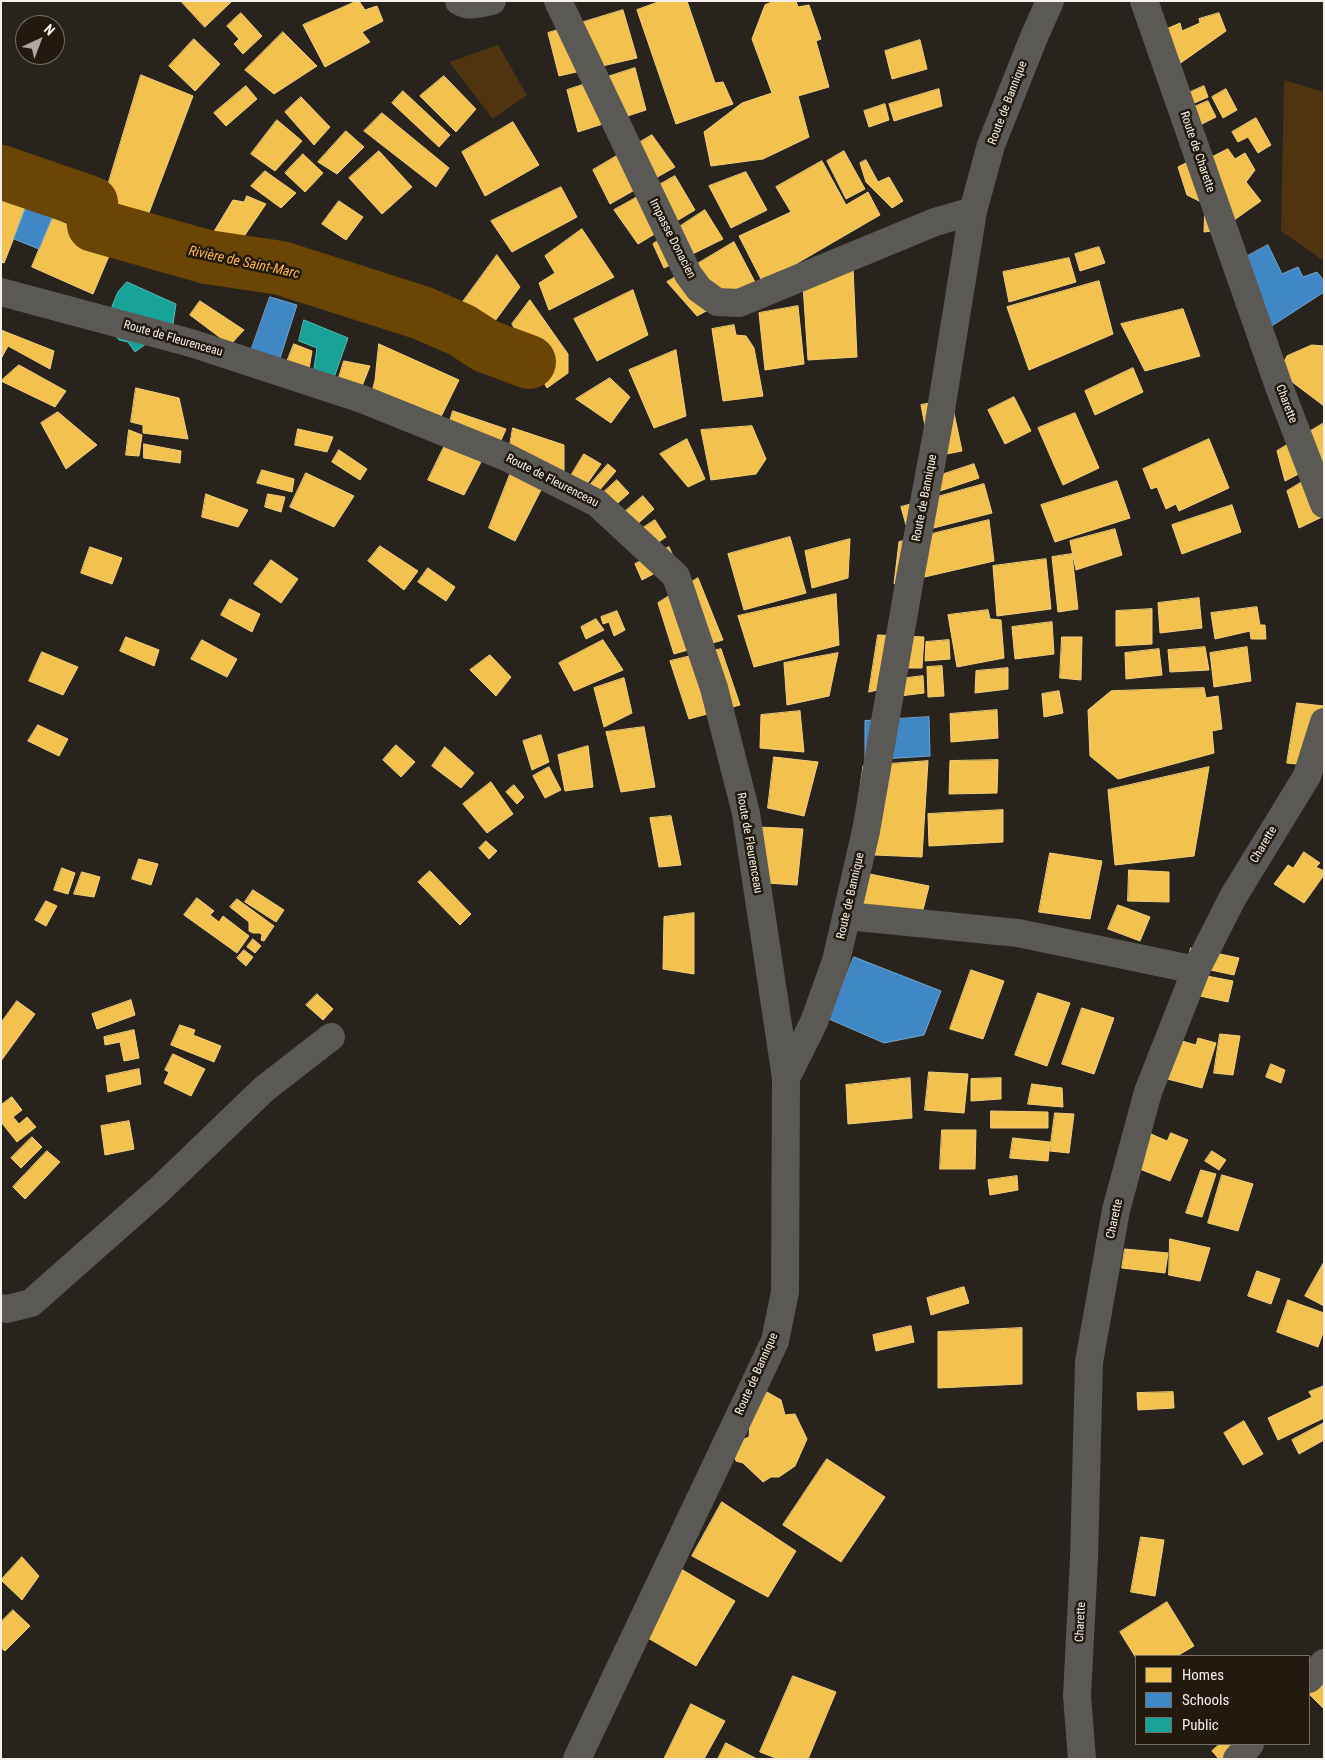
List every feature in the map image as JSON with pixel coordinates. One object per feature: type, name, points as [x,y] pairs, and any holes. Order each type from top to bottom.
[{"type":"street","points":[[459,1],[464,4],[474,5],[492,1]]},
{"type":"street","name":"Impasse Donacien","points":[[558,1],[688,274],[699,289],[717,302],[739,303],[935,222],[973,212]]},
{"type":"street","name":"Route de Bannique","points":[[577,1759],[775,1341],[785,1292],[786,1078],[814,1022],[836,961],[866,831],[939,422],[973,212],[992,145],[1050,1]]},
{"type":"street","name":"Route de Charette","points":[[1144,1],[1250,303]]},
{"type":"street","name":"Route de Fleurenceau","points":[[1,292],[201,346],[362,399],[506,457],[597,503],[676,576],[714,688],[746,813],[786,1078]]},
{"type":"street","name":"Charette","points":[[1250,303],[1278,384],[1324,504]]},
{"type":"street","name":"Charette","points":[[1082,1759],[1077,1696],[1084,1559],[1089,1362],[1116,1210],[1146,1101],[1196,970],[1233,897],[1307,776],[1324,722]]},
{"type":"street","points":[[847,916],[1018,933],[1196,970]]},
{"type":"street","points":[[1,1308],[7,1310],[31,1303],[159,1190],[264,1089],[331,1036]]},
{"type":"street","points":[[1310,1678],[1324,1663]]},
{"type":"street","points":[[1237,1759],[1249,1745]]},
{"type":"shaded area","points":[[498,45],[527,95],[493,119],[449,62]]},
{"type":"shaded area","points":[[1284,80],[1324,92],[1324,261],[1281,231]]},
{"type":"building: Homes","points":[[181,1],[232,1],[205,27]]},
{"type":"building: Homes","points":[[357,1],[365,10],[377,6],[383,21],[362,32],[370,42],[325,67],[303,25]]},
{"type":"building: Homes","points":[[661,1],[687,1],[715,83],[723,82],[733,104],[676,124],[637,10]]},
{"type":"building: Homes","points":[[775,1],[796,1],[798,7],[809,5],[821,39],[816,41],[829,87],[798,96],[809,137],[763,159],[711,166],[704,132],[742,103],[772,93],[752,39],[765,5]]},
{"type":"building: Homes","points":[[623,10],[637,58],[559,76],[548,33]]},
{"type":"building: Homes","points":[[241,13],[262,36],[243,54],[234,44],[239,39],[227,26]]},
{"type":"building: Homes","points":[[1219,13],[1226,31],[1172,69],[1157,33],[1180,23],[1182,31],[1200,23],[1199,19]]},
{"type":"building: Homes","points":[[283,32],[317,66],[274,94],[245,70]]},
{"type":"building: Homes","points":[[194,39],[220,64],[195,91],[169,66]]},
{"type":"building: Homes","points":[[920,40],[927,69],[892,79],[885,51]]},
{"type":"building: Homes","points":[[635,68],[646,110],[578,132],[567,90]]},
{"type":"building: Homes","points":[[141,75],[193,96],[141,234],[97,222]]},
{"type":"building: Homes","points":[[444,76],[476,109],[456,132],[420,96]]},
{"type":"building: Homes","points":[[246,86],[257,99],[226,126],[214,113]]},
{"type":"building: Homes","points":[[1204,86],[1208,97],[1172,113],[1168,102]]},
{"type":"building: Homes","points":[[939,89],[942,106],[894,121],[889,104]]},
{"type":"building: Homes","points":[[1226,89],[1237,110],[1223,118],[1212,97]]},
{"type":"building: Homes","points":[[403,91],[450,135],[439,147],[392,103]]},
{"type":"building: Homes","points":[[301,97],[330,127],[314,145],[285,112]]},
{"type":"building: Homes","points":[[1208,101],[1216,117],[1184,133],[1175,115]]},
{"type":"building: Homes","points":[[885,104],[889,120],[869,127],[864,111]]},
{"type":"building: Homes","points":[[382,113],[449,168],[436,187],[364,131]]},
{"type":"building: Homes","points":[[1256,118],[1271,145],[1258,153],[1248,137],[1238,142],[1232,132]]},
{"type":"building: Homes","points":[[277,120],[302,141],[275,171],[251,154]]},
{"type":"building: Homes","points":[[513,122],[539,165],[485,196],[462,152]]},
{"type":"building: Homes","points":[[346,131],[364,147],[337,174],[318,162]]},
{"type":"building: Homes","points":[[652,135],[675,167],[610,204],[593,170]]},
{"type":"building: Homes","points":[[1228,149],[1235,159],[1245,153],[1255,170],[1246,182],[1261,201],[1220,230],[1204,232],[1205,204],[1187,195],[1178,167],[1209,151],[1213,156]]},
{"type":"building: Homes","points":[[379,151],[412,187],[382,214],[349,178]]},
{"type":"building: Homes","points":[[844,151],[865,189],[846,199],[827,161]]},
{"type":"building: Homes","points":[[303,154],[323,173],[305,192],[285,173]]},
{"type":"building: Homes","points":[[866,160],[878,182],[889,177],[903,201],[892,208],[866,182],[860,163]]},
{"type":"building: Homes","points":[[822,161],[846,205],[868,192],[880,215],[763,283],[739,236],[791,212],[776,187]]},
{"type":"building: Homes","points":[[265,171],[296,193],[281,208],[251,186]]},
{"type":"building: Homes","points":[[746,172],[767,210],[731,228],[709,186]]},
{"type":"building: Homes","points":[[675,176],[695,210],[638,244],[614,210]]},
{"type":"building: Homes","points":[[561,187],[577,217],[512,252],[491,221]]},
{"type":"building: Homes","points":[[247,196],[266,204],[230,257],[204,248],[233,200],[244,202]]},
{"type":"building: Homes","points":[[1,197],[26,207],[4,263],[1,262]]},
{"type":"building: Homes","points":[[339,201],[363,217],[346,240],[322,224]]},
{"type":"building: Homes","points":[[705,210],[723,239],[664,268],[653,244]]},
{"type":"building: Homes","points":[[52,218],[114,244],[93,294],[32,267]]},
{"type":"building: Homes","points":[[582,229],[614,277],[549,310],[539,283],[555,273],[545,256]]},
{"type":"building: Homes","points":[[734,242],[756,284],[697,316],[667,282]]},
{"type":"building: Homes","points":[[1099,247],[1105,263],[1080,271],[1075,254]]},
{"type":"building: Homes","points":[[497,255],[520,287],[481,340],[454,314]]},
{"type":"building: Homes","points":[[1069,258],[1076,282],[1009,302],[1003,272]]},
{"type":"building: Homes","points":[[853,267],[857,357],[808,360],[803,285]]},
{"type":"building: Homes","points":[[1099,281],[1113,334],[1029,370],[1007,307]]},
{"type":"building: Homes","points":[[633,290],[648,335],[597,361],[574,319]]},
{"type":"building: Homes","points":[[530,300],[568,354],[568,373],[547,388],[512,324]]},
{"type":"building: Homes","points":[[200,301],[244,330],[230,345],[190,315]]},
{"type":"building: Homes","points":[[798,306],[804,364],[765,370],[759,313]]},
{"type":"building: Homes","points":[[1183,309],[1200,356],[1145,371],[1121,324]]},
{"type":"building: Homes","points":[[734,325],[736,335],[746,336],[754,348],[763,396],[723,401],[712,329]]},
{"type":"building: Homes","points":[[1,330],[54,351],[50,369],[8,346],[2,357]]},
{"type":"building: Homes","points":[[294,344],[312,351],[307,381],[283,372]]},
{"type":"building: Homes","points":[[379,344],[459,380],[433,433],[369,405],[375,380]]},
{"type":"building: Homes","points":[[1312,345],[1324,346],[1324,406],[1283,375],[1281,367],[1287,356]]},
{"type":"building: Homes","points":[[676,350],[686,416],[654,428],[629,370]]},
{"type":"building: Homes","points":[[344,361],[370,366],[358,396],[335,391]]},
{"type":"building: Homes","points":[[19,365],[66,391],[55,407],[1,381]]},
{"type":"building: Homes","points":[[1133,368],[1143,392],[1095,415],[1085,391]]},
{"type":"building: Homes","points":[[610,378],[630,397],[611,423],[576,399]]},
{"type":"building: Homes","points":[[136,388],[179,398],[188,439],[143,433],[143,425],[131,422]]},
{"type":"building: Homes","points":[[1014,397],[1031,431],[1005,444],[988,410]]},
{"type":"building: Homes","points":[[951,399],[962,451],[931,457],[921,405]]},
{"type":"building: Homes","points":[[453,411],[506,429],[498,447],[448,428]]},
{"type":"building: Homes","points":[[58,412],[97,445],[66,469],[41,423]]},
{"type":"building: Homes","points":[[1075,413],[1099,468],[1063,485],[1038,428]]},
{"type":"building: Homes","points":[[1324,423],[1324,461],[1285,481],[1277,451]]},
{"type":"building: Homes","points":[[752,426],[766,459],[756,474],[711,480],[701,430]]},
{"type":"building: Homes","points":[[513,428],[564,445],[564,481],[508,456]]},
{"type":"building: Homes","points":[[298,429],[333,437],[327,452],[295,445]]},
{"type":"building: Homes","points":[[129,430],[142,435],[139,456],[126,455]]},
{"type":"building: Homes","points":[[687,439],[705,479],[688,487],[660,454]]},
{"type":"building: Homes","points":[[1209,439],[1229,488],[1179,511],[1176,504],[1166,509],[1157,487],[1151,489],[1143,469]]},
{"type":"building: Homes","points":[[446,443],[482,460],[464,495],[428,480]]},
{"type":"building: Homes","points":[[144,444],[181,451],[180,463],[144,458]]},
{"type":"building: Homes","points":[[339,450],[367,469],[360,480],[332,462]]},
{"type":"building: Homes","points":[[584,454],[601,464],[584,488],[569,479]]},
{"type":"building: Homes","points":[[608,464],[616,471],[591,500],[583,493]]},
{"type":"building: Homes","points":[[974,464],[979,478],[931,494],[926,480]]},
{"type":"building: Homes","points":[[1324,469],[1324,516],[1299,528],[1287,491]]},
{"type":"building: Homes","points":[[262,470],[294,479],[292,492],[257,483]]},
{"type":"building: Homes","points":[[511,472],[543,486],[515,541],[489,528]]},
{"type":"building: Homes","points":[[306,473],[354,496],[334,527],[290,507]]},
{"type":"building: Homes","points":[[617,480],[629,493],[607,513],[595,500]]},
{"type":"building: Homes","points":[[1117,481],[1130,518],[1055,542],[1041,505]]},
{"type":"building: Homes","points":[[984,484],[992,513],[914,533],[912,523],[906,525],[901,507]]},
{"type":"building: Homes","points":[[206,494],[248,510],[238,527],[202,517]]},
{"type":"building: Homes","points":[[268,494],[285,497],[281,512],[265,507]]},
{"type":"building: Homes","points":[[643,496],[654,509],[633,528],[621,515]]},
{"type":"building: Homes","points":[[1232,505],[1241,532],[1182,554],[1172,525]]},
{"type":"building: Homes","points":[[655,520],[666,537],[637,557],[626,539]]},
{"type":"building: Homes","points":[[989,520],[994,561],[894,584],[899,542]]},
{"type":"building: Homes","points":[[1115,529],[1122,555],[1076,570],[1070,541]]},
{"type":"building: Homes","points":[[790,537],[806,593],[744,610],[728,554]]},
{"type":"building: Homes","points":[[850,539],[848,578],[812,588],[805,551]]},
{"type":"building: Homes","points":[[380,546],[418,571],[404,590],[368,561]]},
{"type":"building: Homes","points":[[90,547],[122,558],[112,584],[81,573]]},
{"type":"building: Homes","points":[[669,547],[676,562],[642,580],[635,564]]},
{"type":"building: Homes","points":[[1072,554],[1078,609],[1058,612],[1052,557]]},
{"type":"building: Homes","points":[[1046,559],[1051,609],[997,616],[993,566]]},
{"type":"building: Homes","points":[[271,560],[298,579],[281,603],[254,584]]},
{"type":"building: Homes","points":[[428,568],[455,587],[446,601],[418,582]]},
{"type":"building: Homes","points":[[698,578],[723,640],[674,654],[658,603]]},
{"type":"building: Homes","points":[[836,594],[839,645],[754,667],[738,616]]},
{"type":"building: Homes","points":[[1199,598],[1202,628],[1160,633],[1158,603]]},
{"type":"building: Homes","points":[[230,599],[260,614],[252,632],[221,615]]},
{"type":"building: Homes","points":[[1257,607],[1260,625],[1265,625],[1266,639],[1251,639],[1250,631],[1215,639],[1211,613]]},
{"type":"building: Homes","points":[[1152,609],[1152,644],[1116,646],[1116,611]]},
{"type":"building: Homes","points":[[988,610],[990,619],[1001,620],[1004,658],[957,667],[948,615]]},
{"type":"building: Homes","points":[[617,611],[625,630],[614,636],[609,622],[603,624],[601,617]]},
{"type":"building: Homes","points":[[596,619],[604,630],[586,639],[581,627]]},
{"type":"building: Homes","points":[[1052,622],[1054,654],[1015,659],[1012,627]]},
{"type":"building: Homes","points":[[878,635],[924,637],[922,668],[892,668],[886,688],[869,692]]},
{"type":"building: Homes","points":[[126,637],[159,650],[154,666],[120,651]]},
{"type":"building: Homes","points":[[1062,637],[1082,637],[1081,680],[1060,678]]},
{"type":"building: Homes","points":[[202,640],[237,659],[227,677],[191,659]]},
{"type":"building: Homes","points":[[603,640],[623,670],[574,691],[559,663]]},
{"type":"building: Homes","points":[[949,640],[950,659],[925,661],[926,642]]},
{"type":"building: Homes","points":[[1205,647],[1209,670],[1170,672],[1168,650]]},
{"type":"building: Homes","points":[[1247,647],[1251,681],[1214,687],[1210,653]]},
{"type":"building: Homes","points":[[721,649],[740,705],[689,719],[670,661]]},
{"type":"building: Homes","points":[[1159,649],[1162,675],[1126,679],[1125,653]]},
{"type":"building: Homes","points":[[42,652],[78,667],[63,695],[29,681]]},
{"type":"building: Homes","points":[[838,653],[829,696],[787,705],[784,663]]},
{"type":"building: Homes","points":[[490,655],[511,677],[496,696],[470,670]]},
{"type":"building: Homes","points":[[942,666],[944,696],[928,697],[927,667]]},
{"type":"building: Homes","points":[[1008,668],[1008,689],[975,693],[976,671]]},
{"type":"building: Homes","points":[[923,676],[924,693],[892,697],[891,680]]},
{"type":"building: Homes","points":[[624,678],[632,713],[604,727],[594,688]]},
{"type":"building: Homes","points":[[1204,688],[1206,698],[1218,696],[1222,729],[1212,731],[1214,753],[1118,779],[1090,756],[1088,710],[1111,691]]},
{"type":"building: Homes","points":[[1059,691],[1063,713],[1044,717],[1042,694]]},
{"type":"building: Homes","points":[[1297,703],[1324,706],[1324,767],[1287,763]]},
{"type":"building: Homes","points":[[997,710],[998,738],[951,742],[950,714]]},
{"type":"building: Homes","points":[[800,711],[804,752],[760,748],[761,715]]},
{"type":"building: Homes","points":[[38,725],[68,739],[59,756],[28,741]]},
{"type":"building: Homes","points":[[644,727],[655,787],[621,792],[606,732]]},
{"type":"building: Homes","points":[[541,735],[549,762],[532,770],[523,741]]},
{"type":"building: Homes","points":[[396,745],[415,762],[401,777],[383,760]]},
{"type":"building: Homes","points":[[588,746],[593,787],[565,791],[558,755]]},
{"type":"building: Homes","points":[[445,747],[474,773],[461,788],[432,766]]},
{"type":"building: Homes","points":[[774,757],[818,762],[804,816],[768,808]]},
{"type":"building: Homes","points":[[998,760],[997,793],[949,794],[950,761]]},
{"type":"building: Homes","points":[[928,761],[922,857],[851,854],[863,766]]},
{"type":"building: Homes","points":[[549,767],[561,790],[545,798],[533,776]]},
{"type":"building: Homes","points":[[1209,767],[1194,856],[1115,865],[1108,790]]},
{"type":"building: Homes","points":[[491,782],[513,814],[487,833],[463,804]]},
{"type":"building: Homes","points":[[514,785],[524,797],[517,804],[506,792]]},
{"type":"building: Homes","points":[[1003,810],[1003,842],[929,846],[928,814]]},
{"type":"building: Homes","points":[[671,816],[681,865],[659,867],[650,818]]},
{"type":"building: Homes","points":[[757,827],[803,829],[797,885],[750,882]]},
{"type":"building: Homes","points":[[486,841],[497,851],[489,859],[479,848]]},
{"type":"building: Homes","points":[[1304,852],[1320,863],[1316,867],[1324,871],[1324,875],[1304,903],[1274,884],[1288,865],[1293,868]]},
{"type":"building: Homes","points":[[1050,853],[1102,861],[1090,919],[1039,912]]},
{"type":"building: Homes","points":[[139,859],[158,864],[151,885],[132,879]]},
{"type":"building: Homes","points":[[62,868],[75,873],[68,894],[54,890]]},
{"type":"building: Homes","points":[[850,870],[929,886],[919,926],[840,910]]},
{"type":"building: Homes","points":[[1129,870],[1169,872],[1169,902],[1128,901]]},
{"type":"building: Homes","points":[[430,871],[471,914],[460,925],[418,882]]},
{"type":"building: Homes","points":[[82,872],[100,877],[94,897],[74,894]]},
{"type":"building: Homes","points":[[253,890],[284,910],[276,922],[245,902]]},
{"type":"building: Homes","points":[[197,898],[214,911],[210,915],[219,922],[223,916],[249,936],[237,953],[184,915]]},
{"type":"building: Homes","points":[[237,899],[274,926],[264,941],[261,940],[262,935],[260,933],[249,931],[249,922],[230,907]]},
{"type":"building: Homes","points":[[46,901],[57,906],[46,926],[35,920]]},
{"type":"building: Homes","points":[[1118,905],[1150,917],[1140,941],[1108,929]]},
{"type":"building: Homes","points":[[694,913],[694,974],[663,969],[664,917]]},
{"type":"building: Homes","points":[[253,939],[261,946],[255,953],[247,947]]},
{"type":"building: Homes","points":[[1191,948],[1239,958],[1234,975],[1187,965]]},
{"type":"building: Homes","points":[[244,950],[253,957],[246,966],[237,958]]},
{"type":"building: Homes","points":[[971,970],[1004,981],[983,1039],[950,1029]]},
{"type":"building: Homes","points":[[1186,972],[1233,981],[1228,1002],[1181,992]]},
{"type":"building: Homes","points":[[1038,993],[1070,1003],[1047,1066],[1015,1055]]},
{"type":"building: Homes","points":[[317,994],[333,1009],[323,1020],[306,1005]]},
{"type":"building: Homes","points":[[131,1000],[135,1015],[97,1029],[92,1014]]},
{"type":"building: Homes","points":[[17,1001],[35,1014],[1,1061],[1,1023]]},
{"type":"building: Homes","points":[[1082,1008],[1114,1018],[1094,1074],[1062,1064]]},
{"type":"building: Homes","points":[[180,1025],[195,1030],[193,1035],[221,1046],[214,1062],[171,1045]]},
{"type":"building: Homes","points":[[134,1030],[139,1058],[124,1061],[120,1042],[105,1045],[104,1037]]},
{"type":"building: Homes","points":[[1220,1034],[1240,1036],[1233,1075],[1214,1073]]},
{"type":"building: Homes","points":[[1171,1038],[1196,1045],[1198,1038],[1216,1043],[1202,1088],[1152,1075]]},
{"type":"building: Homes","points":[[173,1054],[205,1069],[191,1096],[164,1083],[169,1072],[165,1070]]},
{"type":"building: Homes","points":[[1271,1064],[1285,1070],[1281,1083],[1266,1077]]},
{"type":"building: Homes","points":[[139,1069],[141,1084],[108,1092],[106,1076]]},
{"type":"building: Homes","points":[[929,1072],[968,1074],[964,1113],[925,1110]]},
{"type":"building: Homes","points":[[910,1078],[912,1118],[848,1124],[846,1085]]},
{"type":"building: Homes","points":[[1001,1078],[1001,1099],[971,1101],[971,1079]]},
{"type":"building: Homes","points":[[1032,1084],[1062,1088],[1063,1107],[1028,1104]]},
{"type":"building: Homes","points":[[12,1097],[22,1110],[13,1117],[19,1124],[27,1117],[36,1127],[17,1142],[1,1122],[1,1105]]},
{"type":"building: Homes","points":[[991,1111],[1048,1112],[1048,1128],[991,1128]]},
{"type":"building: Homes","points":[[1055,1113],[1074,1114],[1069,1153],[1050,1151]]},
{"type":"building: Homes","points":[[129,1121],[134,1149],[105,1155],[101,1126]]},
{"type":"building: Homes","points":[[942,1130],[976,1130],[975,1169],[940,1169]]},
{"type":"building: Homes","points":[[1171,1133],[1188,1140],[1170,1181],[1137,1168],[1151,1134],[1167,1141]]},
{"type":"building: Homes","points":[[32,1137],[42,1147],[21,1168],[11,1158]]},
{"type":"building: Homes","points":[[1013,1138],[1050,1142],[1048,1161],[1010,1158]]},
{"type":"building: Homes","points":[[47,1151],[60,1162],[25,1199],[13,1187]]},
{"type":"building: Homes","points":[[1212,1151],[1226,1160],[1219,1170],[1205,1161]]},
{"type":"building: Homes","points":[[1201,1170],[1216,1174],[1202,1217],[1186,1213]]},
{"type":"building: Homes","points":[[1222,1175],[1253,1184],[1238,1231],[1208,1223]]},
{"type":"building: Homes","points":[[1017,1176],[1018,1190],[990,1195],[988,1180]]},
{"type":"building: Homes","points":[[1170,1239],[1210,1248],[1200,1281],[1169,1275]]},
{"type":"building: Homes","points":[[1125,1249],[1168,1253],[1165,1273],[1122,1268]]},
{"type":"building: Homes","points":[[1324,1262],[1324,1306],[1305,1296]]},
{"type":"building: Homes","points":[[1257,1271],[1280,1279],[1271,1304],[1248,1296]]},
{"type":"building: Homes","points":[[964,1287],[969,1303],[931,1315],[927,1298]]},
{"type":"building: Homes","points":[[1288,1300],[1324,1313],[1324,1330],[1318,1347],[1277,1332]]},
{"type":"building: Homes","points":[[911,1326],[914,1342],[876,1351],[873,1335]]},
{"type":"building: Homes","points":[[1022,1328],[1022,1384],[938,1388],[938,1332]]},
{"type":"building: Homes","points":[[1324,1386],[1324,1418],[1278,1440],[1268,1418],[1312,1397],[1309,1392]]},
{"type":"building: Homes","points":[[767,1392],[781,1400],[785,1415],[795,1414],[807,1439],[795,1466],[779,1477],[771,1477],[763,1482],[743,1463],[736,1461],[732,1444],[749,1437],[750,1423]]},
{"type":"building: Homes","points":[[1173,1392],[1174,1408],[1138,1410],[1137,1393]]},
{"type":"building: Homes","points":[[1244,1421],[1263,1454],[1243,1465],[1224,1433]]},
{"type":"building: Homes","points":[[1324,1423],[1324,1440],[1299,1454],[1292,1440]]},
{"type":"building: Homes","points":[[827,1459],[885,1497],[841,1562],[783,1525]]},
{"type":"building: Homes","points":[[722,1502],[796,1551],[768,1597],[692,1556]]},
{"type":"building: Homes","points":[[1141,1537],[1164,1540],[1155,1596],[1131,1592]]},
{"type":"building: Homes","points":[[22,1557],[39,1576],[22,1600],[1,1580]]},
{"type":"building: Homes","points":[[681,1569],[735,1601],[696,1666],[641,1634]]},
{"type":"building: Homes","points":[[1167,1602],[1194,1646],[1179,1655],[1135,1656],[1120,1632]]},
{"type":"building: Homes","points":[[13,1610],[30,1626],[5,1651],[1,1648],[1,1622]]},
{"type":"building: Homes","points":[[1324,1664],[1323,1708],[1310,1695],[1310,1677]]},
{"type":"building: Homes","points":[[793,1676],[836,1692],[808,1759],[778,1759],[760,1752]]},
{"type":"building: Homes","points":[[691,1704],[725,1721],[704,1759],[664,1759]]},
{"type":"building: Homes","points":[[726,1743],[757,1759],[718,1759]]},
{"type":"building: Homes","points":[[1219,1745],[1257,1745],[1241,1759],[1219,1759],[1212,1751]]},
{"type":"building: Schools","points":[[26,207],[52,218],[39,249],[14,239]]},
{"type":"building: Schools","points":[[1268,245],[1282,274],[1298,267],[1303,277],[1317,272],[1324,281],[1324,292],[1264,331],[1227,267]]},
{"type":"building: Schools","points":[[270,297],[297,305],[274,377],[245,368]]},
{"type":"building: Schools","points":[[929,717],[930,756],[865,760],[865,721]]},
{"type":"building: Schools","points":[[854,957],[941,991],[924,1035],[884,1043],[829,1019]]},
{"type":"building: Public","points":[[127,282],[176,304],[173,324],[135,352],[128,342],[119,340],[112,331],[112,306],[118,292]]},
{"type":"building: Public","points":[[304,320],[348,338],[331,386],[312,382],[317,348],[299,341]]},
{"type":"waterway","name":"Rivière de Saint-Marc","points":[[1,172],[91,203],[94,225],[207,257],[281,268],[422,313],[461,330],[486,346],[529,362]]}]
